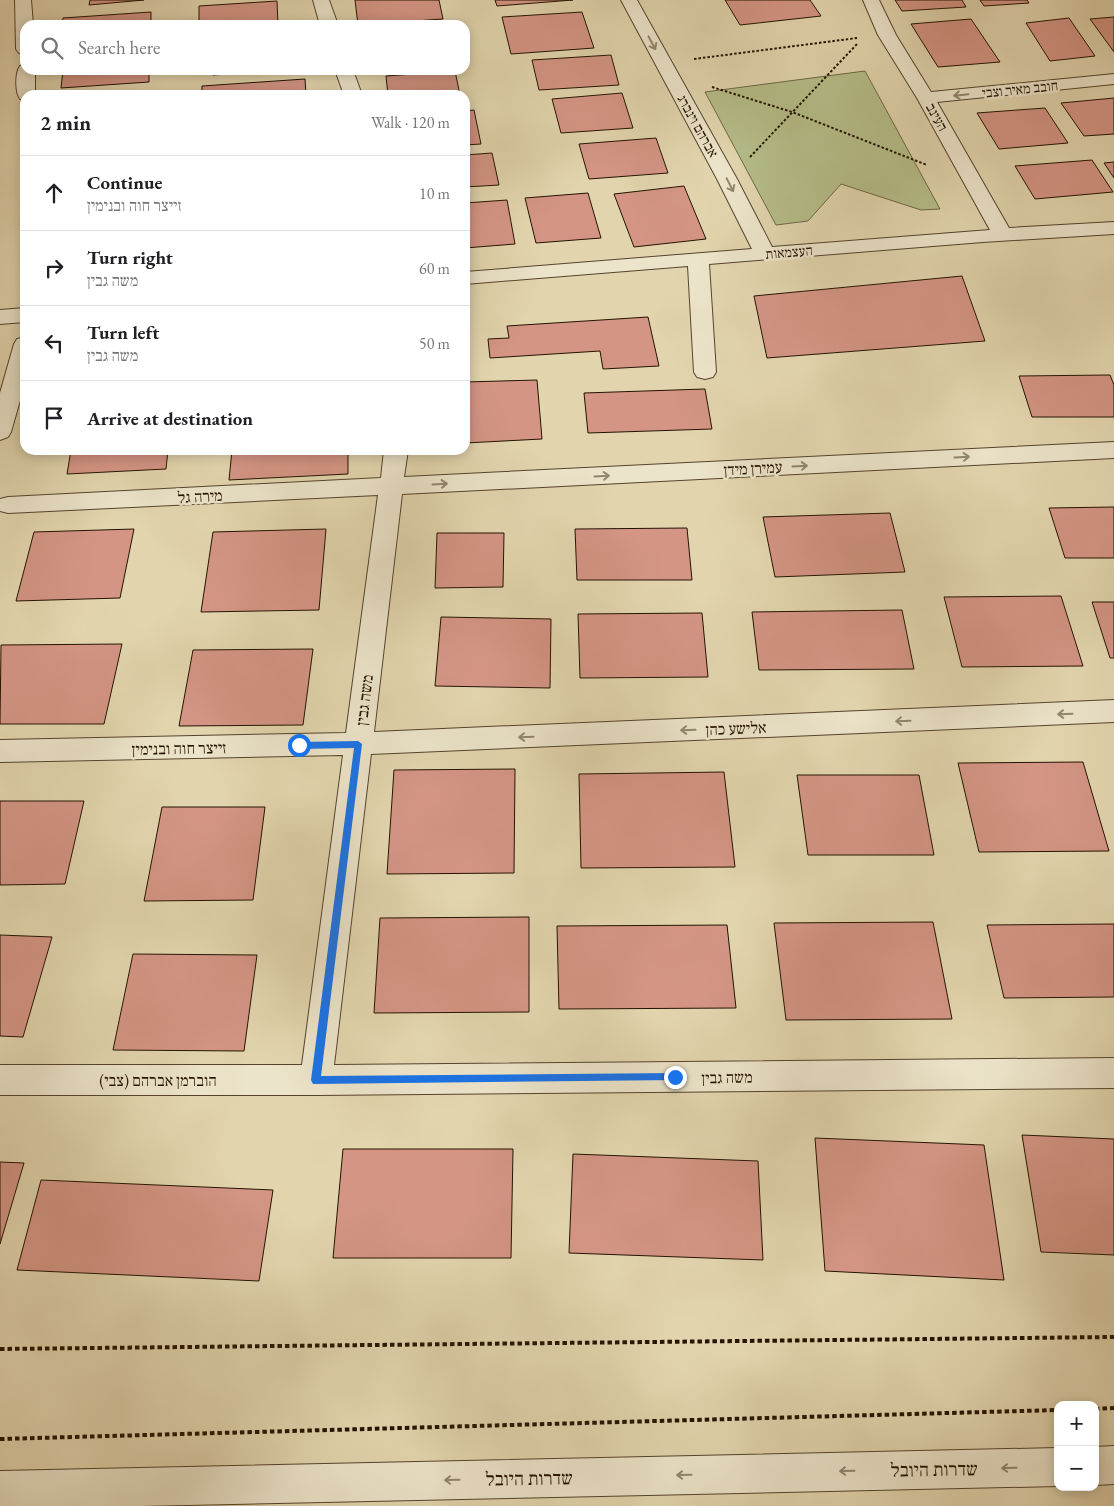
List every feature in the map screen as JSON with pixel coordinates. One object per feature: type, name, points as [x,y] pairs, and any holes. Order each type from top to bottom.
[{"type":"street","points":[[24,0],[24,20]]},
{"type":"street","points":[[321,0],[327,20]]},
{"type":"street","name":"אברהם וינברג","points":[[629,0],[727,179],[765,254]]},
{"type":"street","name":"העינב","points":[[871,0],[887,35],[926,98],[1002,234]]},
{"type":"street","points":[[26,75],[26,90]]},
{"type":"street","points":[[346,75],[351,90]]},
{"type":"street","name":"חובב מאיר וצבי","points":[[926,98],[1114,79]]},
{"type":"street","name":"העצמאות","points":[[470,278],[1002,234],[1114,228]]},
{"type":"street","points":[[698,259],[705,372]]},
{"type":"street","points":[[0,317],[20,315]]},
{"type":"street","points":[[0,432],[20,362]]},
{"type":"street","name":"עמירן מידן","points":[[392,487],[1114,450]]},
{"type":"street","name":"משה גבין","points":[[395,455],[316,1080],[1114,1073]]},
{"type":"street","name":"מירה גל","points":[[8,505],[392,487]]},
{"type":"street","name":"אלישע כהן","points":[[358,744],[1114,711]]},
{"type":"street","name":"זייצר חוה ובנימין","points":[[0,751],[358,744]]},
{"type":"street","name":"הוברמן אברהם (צבי)","points":[[0,1080],[316,1080]]},
{"type":"street","points":[[1099,1466],[1114,1465]]},
{"type":"street","name":"שדרות היובל","points":[[0,1490],[1054,1467]]},
{"type":"path","points":[[666,68],[864,37],[727,179]]},
{"type":"path","points":[[666,68],[792,112],[931,166]]},
{"type":"path","points":[[0,1349],[1114,1337]]},
{"type":"path","points":[[1099,1409],[1114,1408]]},
{"type":"path","points":[[0,1439],[1054,1410]]},
{"type":"green space","points":[[865,71],[940,209],[921,210],[841,184],[808,221],[776,225],[705,92]]},
{"type":"building","points":[[90,0],[144,0],[89,5]]},
{"type":"building","points":[[355,0],[439,0],[443,19],[429,20],[357,20]]},
{"type":"building","points":[[495,0],[573,0],[497,6]]},
{"type":"building","points":[[725,0],[810,0],[821,16],[740,25]]},
{"type":"building","points":[[895,0],[962,0],[966,7],[902,11]]},
{"type":"building","points":[[980,0],[1027,0],[1029,3],[984,6]]},
{"type":"building","points":[[277,1],[278,20],[199,20],[199,6]]},
{"type":"building","points":[[151,12],[151,20],[63,20],[63,18]]},
{"type":"building","points":[[582,12],[594,48],[511,54],[502,17]]},
{"type":"building","points":[[1114,17],[1114,52],[1090,19]]},
{"type":"building","points":[[1069,18],[1095,56],[1050,61],[1026,23]]},
{"type":"building","points":[[971,19],[1000,62],[938,67],[911,24]]},
{"type":"building","points":[[611,55],[619,85],[539,90],[532,60]]},
{"type":"building","points":[[62,75],[149,75],[149,82],[61,88]]},
{"type":"building","points":[[456,75],[459,90],[387,90],[386,76]]},
{"type":"building","points":[[305,79],[306,90],[202,90],[202,86]]},
{"type":"building","points":[[622,93],[633,128],[561,133],[552,99]]},
{"type":"building","points":[[1114,98],[1114,134],[1084,136],[1061,103]]},
{"type":"building","points":[[1045,108],[1068,143],[999,149],[977,113]]},
{"type":"building","points":[[470,110],[474,110],[481,144],[470,145]]},
{"type":"building","points":[[656,138],[668,173],[589,179],[579,144]]},
{"type":"building","points":[[492,153],[499,185],[470,187],[470,155]]},
{"type":"building","points":[[1092,160],[1113,192],[1035,199],[1015,166]]},
{"type":"building","points":[[1114,162],[1114,178],[1104,163]]},
{"type":"building","points":[[684,186],[706,239],[634,247],[614,194]]},
{"type":"building","points":[[588,193],[601,238],[536,243],[525,198]]},
{"type":"building","points":[[507,200],[515,244],[470,248],[470,203]]},
{"type":"building","points":[[962,276],[985,341],[767,358],[754,296]]},
{"type":"building","points":[[648,317],[659,366],[603,369],[600,351],[490,358],[488,339],[509,338],[507,326]]},
{"type":"building","points":[[1110,375],[1114,385],[1114,417],[1032,417],[1019,376]]},
{"type":"building","points":[[537,380],[542,439],[470,443],[470,382]]},
{"type":"building","points":[[705,389],[712,429],[588,433],[584,393]]},
{"type":"building","points":[[70,455],[167,455],[166,469],[67,474]]},
{"type":"building","points":[[232,455],[348,455],[348,474],[229,480]]},
{"type":"building","points":[[1114,507],[1114,558],[1065,558],[1049,508]]},
{"type":"building","points":[[890,513],[905,572],[775,577],[763,517]]},
{"type":"building","points":[[687,528],[692,580],[577,580],[575,529]]},
{"type":"building","points":[[134,529],[120,598],[16,601],[34,532]]},
{"type":"building","points":[[326,529],[319,610],[201,612],[213,532]]},
{"type":"building","points":[[437,533],[504,533],[503,587],[435,588]]},
{"type":"building","points":[[1061,596],[1083,666],[962,667],[944,597]]},
{"type":"building","points":[[1092,602],[1114,602],[1114,658],[1110,658]]},
{"type":"building","points":[[902,610],[914,669],[759,670],[752,612]]},
{"type":"building","points":[[702,613],[708,677],[580,678],[578,614]]},
{"type":"building","points":[[441,617],[551,619],[550,688],[435,686]]},
{"type":"building","points":[[122,644],[104,724],[0,724],[1,645]]},
{"type":"building","points":[[313,649],[303,725],[179,726],[193,650]]},
{"type":"building","points":[[1083,762],[1109,851],[979,852],[958,763]]},
{"type":"building","points":[[515,769],[514,873],[387,874],[394,770]]},
{"type":"building","points":[[724,772],[735,867],[581,868],[579,774]]},
{"type":"building","points":[[797,775],[919,775],[934,855],[808,855]]},
{"type":"building","points":[[0,801],[84,801],[65,884],[0,885]]},
{"type":"building","points":[[162,807],[265,807],[253,900],[144,901]]},
{"type":"building","points":[[529,917],[529,1012],[374,1013],[380,918]]},
{"type":"building","points":[[933,922],[952,1019],[786,1020],[774,923]]},
{"type":"building","points":[[1114,924],[1114,997],[1004,998],[987,925]]},
{"type":"building","points":[[727,925],[736,1008],[559,1009],[557,926]]},
{"type":"building","points":[[0,935],[52,937],[23,1037],[0,1036]]},
{"type":"building","points":[[133,954],[257,955],[244,1051],[113,1050]]},
{"type":"building","points":[[1022,1135],[1114,1139],[1114,1255],[1041,1252]]},
{"type":"building","points":[[815,1138],[984,1145],[1004,1280],[825,1271]]},
{"type":"building","points":[[343,1149],[513,1149],[511,1258],[333,1258]]},
{"type":"building","points":[[573,1154],[758,1161],[763,1260],[569,1253]]},
{"type":"building","points":[[0,1162],[24,1163],[0,1244]]},
{"type":"building","points":[[41,1180],[273,1190],[259,1281],[17,1270]]},
{"type":"route","points":[[299,745],[358,744],[316,1080],[675,1077]]}]
